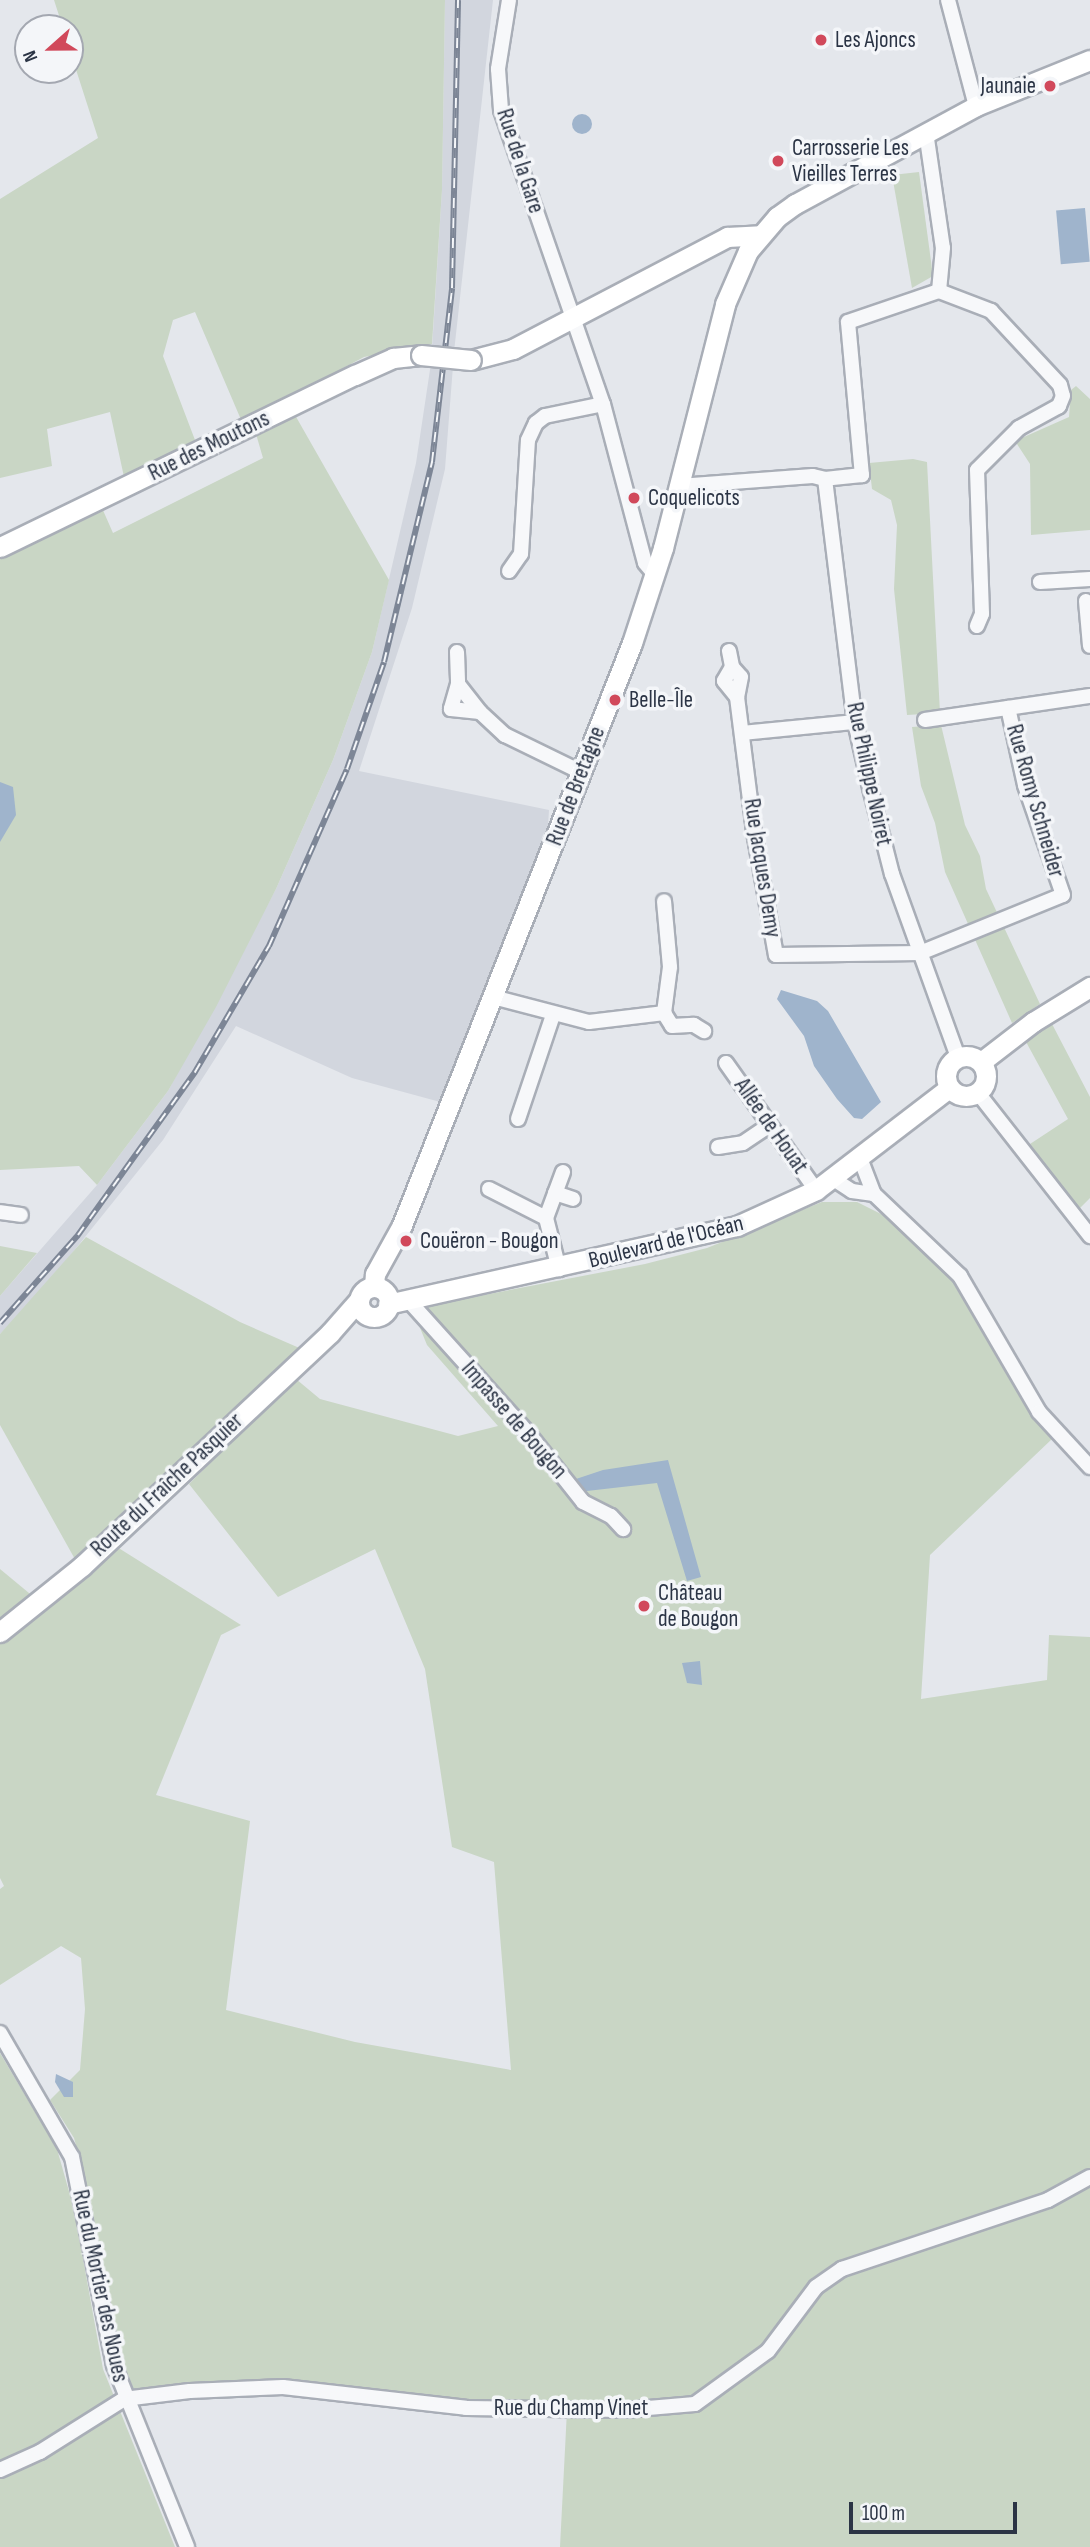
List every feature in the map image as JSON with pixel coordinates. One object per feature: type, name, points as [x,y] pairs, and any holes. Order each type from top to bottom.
[{"type":"main road","name":"Rue de Bretagne","points":[[367,1301],[375,1274],[402,1224],[493,997],[654,575],[725,304],[748,251],[760,234],[795,204],[976,106],[1089,62]]},
{"type":"main road","points":[[573,317],[713,246],[743,233],[760,234]]},
{"type":"main road","points":[[713,246],[748,251]]},
{"type":"main road","name":"Rue des Moutons","points":[[0,547],[393,358],[421,355],[471,360],[513,349],[573,317]]},
{"type":"main road","points":[[981,1062],[1033,1022],[1090,987]]},
{"type":"main road","points":[[970,1056],[981,1062],[986,1079],[978,1093],[959,1096],[949,1088],[946,1070],[958,1057],[970,1056]]},
{"type":"main road","name":"Boulevard de l'Océan","points":[[367,1301],[383,1291],[388,1304],[411,1302],[725,1230],[824,1184],[949,1088]]},
{"type":"main road","name":"Route du Fraîche Pasquier","points":[[0,1632],[82,1566],[367,1301]]},
{"type":"street","name":"Rue de la Gare","points":[[509,0],[500,45],[500,110],[603,404],[645,563],[654,575]]},
{"type":"street","points":[[948,0],[976,106]]},
{"type":"street","points":[[926,132],[943,248],[939,290]]},
{"type":"street","points":[[679,486],[862,475],[848,322],[939,290],[991,311],[1060,385],[1063,396],[1059,406],[1019,428],[977,470],[982,614],[977,626]]},
{"type":"street","points":[[509,571],[522,554],[528,440],[536,423],[545,416],[603,404]]},
{"type":"street","name":"Rue Philippe Noiret","points":[[825,479],[855,722],[892,874],[958,1057]]},
{"type":"street","points":[[1041,582],[1083,580],[1078,602],[1088,601],[1090,646]]},
{"type":"street","name":"Rue Jacques Demy","points":[[729,651],[732,667],[724,681],[737,697],[776,955],[920,953],[988,926]]},
{"type":"street","points":[[457,652],[458,684],[451,709],[480,712]]},
{"type":"street","points":[[458,684],[480,712],[506,735],[581,772]]},
{"type":"street","points":[[925,720],[1090,696]]},
{"type":"street","name":"Rue Romy Schneider","points":[[988,926],[1063,895],[1025,785],[1008,708]]},
{"type":"street","points":[[742,733],[855,722]]},
{"type":"street","points":[[664,901],[670,967],[664,1013],[672,1026],[694,1024],[704,1031]]},
{"type":"street","points":[[493,997],[553,1015],[600,1023],[664,1013]]},
{"type":"street","points":[[518,1119],[553,1015]]},
{"type":"street","name":"Allée de Houat","points":[[726,1063],[770,1125],[824,1184]]},
{"type":"street","points":[[978,1093],[1090,1236]]},
{"type":"street","points":[[718,1147],[743,1143],[770,1125]]},
{"type":"street","points":[[860,1158],[874,1194],[960,1276],[1039,1412],[1090,1467]]},
{"type":"street","points":[[559,1269],[546,1218],[563,1172]]},
{"type":"street","points":[[824,1184],[874,1194]]},
{"type":"street","points":[[489,1189],[546,1218]]},
{"type":"street","points":[[555,1193],[573,1199]]},
{"type":"street","points":[[0,1212],[21,1215]]},
{"type":"street","name":"Impasse de Bougon","points":[[411,1302],[529,1434],[583,1502],[611,1516],[623,1529]]},
{"type":"street","name":"Rue du Mortier des Noues","points":[[0,2033],[72,2157],[124,2399],[187,2547]]},
{"type":"street","name":"Rue du Champ Vinet","points":[[0,2470],[40,2452],[124,2399],[283,2387],[466,2408],[625,2410],[695,2404],[768,2351],[817,2287],[842,2269],[1048,2200],[1090,2177]]},
{"type":"shaded area","points":[[445,0],[493,0],[454,352],[432,349],[442,190]]},
{"type":"shaded area","points":[[431,363],[453,366],[445,469],[412,608],[359,771],[549,810],[548,826],[444,1103],[352,1078],[236,1026],[163,1140],[40,1293],[0,1334],[0,1296],[97,1185],[168,1091],[276,889],[333,760],[372,652],[416,463]]},
{"type":"green space","points":[[54,0],[445,0],[442,190],[432,344],[364,357],[242,422],[195,312],[173,320],[163,356],[195,440],[124,477],[110,412],[47,429],[52,466],[0,478],[0,199],[98,138],[81,84],[84,84],[84,14],[58,14]]},
{"type":"green space","points":[[919,172],[933,276],[912,288],[892,175]]},
{"type":"green space","points":[[1076,386],[1090,399],[1090,530],[1031,535],[1030,464],[1015,441],[1069,417],[1071,390]]},
{"type":"green space","points":[[295,415],[389,580],[372,652],[333,760],[276,889],[216,1007],[168,1091],[97,1185],[79,1166],[0,1170],[0,557],[102,508],[113,533],[263,458],[256,434]]},
{"type":"green space","points":[[913,459],[927,462],[940,713],[907,715],[894,589],[897,525],[891,500],[872,489],[869,463]]},
{"type":"green space","points":[[941,725],[965,825],[980,856],[986,889],[1040,1004],[1012,1023],[945,872],[935,823],[921,786],[912,727]]},
{"type":"green space","points":[[1051,1022],[1090,1097],[1090,1198],[1078,1210],[1030,1144],[1068,1119],[1025,1040]]},
{"type":"green space","points":[[822,1202],[857,1202],[883,1215],[961,1285],[1052,1439],[930,1555],[921,1699],[1047,1680],[1049,1635],[1090,1637],[1090,2547],[560,2547],[567,2410],[283,2387],[128,2392],[87,2186],[74,2138],[50,2100],[80,2070],[85,2009],[81,1958],[61,1946],[0,1985],[0,1889],[4,1886],[0,1878],[0,1641],[117,1547],[241,1625],[221,1635],[156,1795],[250,1821],[226,2010],[355,2042],[511,2070],[494,1862],[452,1847],[425,1669],[375,1549],[278,1597],[189,1484],[296,1379],[320,1399],[458,1436],[498,1426],[427,1345],[416,1318],[421,1307],[645,1264],[707,1248]]},
{"type":"green space","points":[[86,1237],[240,1322],[304,1350],[76,1561],[0,1425],[0,1334]]},
{"type":"green space","points":[[0,1246],[37,1253],[0,1296]]},
{"type":"green space","points":[[0,1569],[35,1598],[0,1624]]},
{"type":"green space","points":[[0,2053],[57,2149],[74,2209],[103,2369],[175,2547],[0,2547]]},
{"type":"water","points":[[582,114],[589,117],[592,124],[589,131],[582,134],[575,131],[572,124],[575,117]]},
{"type":"water","points":[[1085,208],[1090,262],[1061,264],[1056,211]]},
{"type":"water","points":[[0,782],[13,787],[16,815],[0,842]]},
{"type":"water","points":[[781,990],[817,1001],[828,1011],[881,1102],[862,1119],[854,1118],[814,1066],[804,1036],[777,999]]},
{"type":"water","points":[[668,1460],[701,1577],[687,1581],[657,1483],[578,1492],[576,1479],[603,1470]]},
{"type":"water","points":[[700,1661],[702,1685],[687,1683],[682,1663]]},
{"type":"water","points":[[56,2074],[73,2082],[73,2097],[64,2097],[55,2082]]},
{"type":"railway","points":[[0,1323],[78,1235],[195,1072],[269,946],[347,769],[384,662],[432,462],[452,288],[458,0]]},
{"type":"place","name":"Les Ajoncs","points":[[821,40]]},
{"type":"place","name":"Jaunaie","points":[[1050,86]]},
{"type":"place","name":"Carrosserie Les Vieilles Terres","points":[[778,161]]},
{"type":"place","name":"Coquelicots","points":[[634,498]]},
{"type":"place","name":"Belle-Île","points":[[615,700]]},
{"type":"place","name":"Couëron - Bougon","points":[[406,1241]]},
{"type":"place","name":"Château de Bougon","points":[[644,1606]]}]
